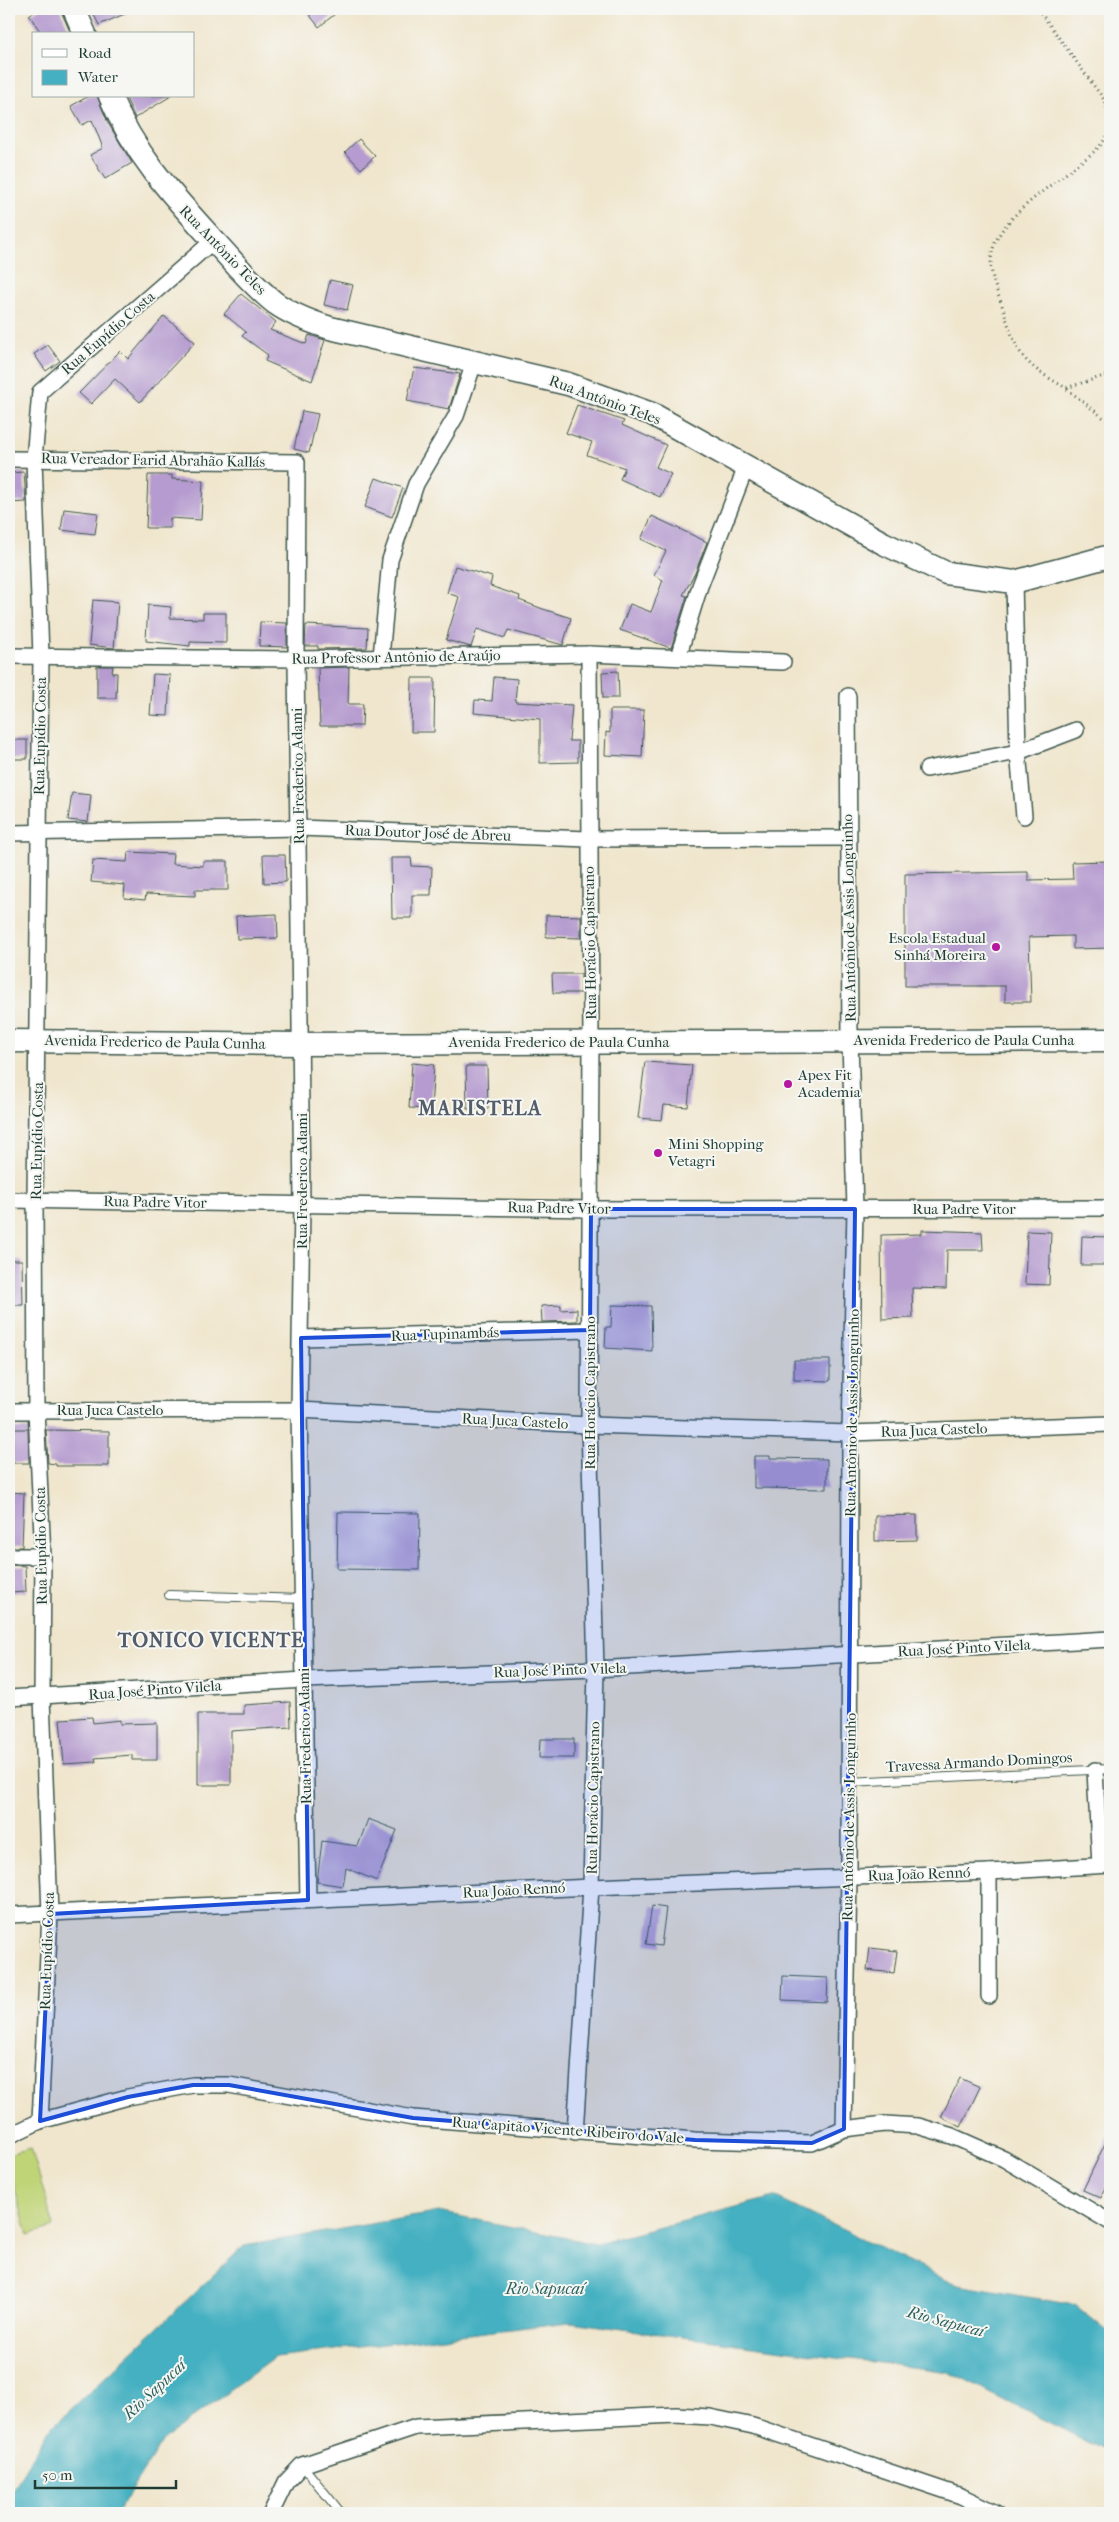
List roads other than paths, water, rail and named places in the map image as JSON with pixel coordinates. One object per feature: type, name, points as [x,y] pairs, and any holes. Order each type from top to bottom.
[{"type":"main road","points":[[74,9],[84,32]]},
{"type":"main road","name":"Rua Antônio Teles","points":[[111,98],[142,155],[174,199],[214,240],[250,282],[276,303],[299,318],[330,328],[568,384],[652,414],[883,543],[946,573],[1014,582],[1110,556]]},
{"type":"main road","name":"Avenida Frederico de Paula Cunha","points":[[9,1041],[302,1044],[1110,1040]]},
{"type":"street","name":"Rua Eupídio Costa","points":[[40,2121],[50,1914],[42,1697],[43,1556],[36,1410],[35,1199],[41,656],[34,458],[40,392],[214,240]]},
{"type":"street","points":[[382,657],[390,560],[416,484],[456,416],[474,363]]},
{"type":"street","name":"Rua Vereador Farid Abrahão Kallás","points":[[9,459],[296,462]]},
{"type":"street","name":"Rua Frederico Adami","points":[[296,462],[296,659],[302,1044],[299,1410],[308,1900]]},
{"type":"street","points":[[678,657],[700,586],[746,467]]},
{"type":"street","points":[[1014,582],[1018,752],[1024,816]]},
{"type":"street","name":"Rua Professor Antônio de Araújo","points":[[9,656],[296,659],[589,654],[783,662]]},
{"type":"street","name":"Rua Horácio Capistrano","points":[[575,2132],[591,1887],[596,1670],[588,1425],[591,1042],[588,840],[589,654]]},
{"type":"street","name":"Rua Antônio de Assis Longuinho","points":[[844,2129],[849,1876],[850,1433],[854,1209],[850,1041],[848,696]]},
{"type":"street","points":[[927,769],[1018,752],[1076,730]]},
{"type":"street","name":"Rua Doutor José de Abreu","points":[[9,833],[299,828],[588,840],[848,838]]},
{"type":"street","name":"Rua Padre Vitor","points":[[9,1200],[590,1208],[1110,1208]]},
{"type":"street","name":"Rua Tupinambás","points":[[301,1338],[590,1330]]},
{"type":"street","name":"Rua Juca Castelo","points":[[9,1410],[299,1410],[588,1425],[850,1433],[1110,1424]]},
{"type":"street","points":[[9,1556],[43,1556]]},
{"type":"street","name":"Rua José Pinto Vilela","points":[[9,1698],[304,1680],[596,1670],[1110,1639]]},
{"type":"street","points":[[1094,1770],[1105,1865]]},
{"type":"street","name":"Rua João Rennó","points":[[9,1915],[591,1887],[989,1872],[1105,1865]]},
{"type":"street","points":[[989,1872],[989,1996]]},
{"type":"street","name":"Rua Capitão Vicente Ribeiro do Vale","points":[[9,2136],[40,2121],[128,2097],[193,2085],[229,2085],[413,2118],[695,2140],[812,2143],[844,2129],[885,2124],[918,2126],[952,2136],[1004,2159],[1110,2222]]},
{"type":"street","points":[[270,2513],[286,2482],[302,2465],[416,2427],[676,2415],[710,2417],[753,2426],[960,2496],[996,2513]]},
{"type":"lane","points":[[169,1595],[303,1599]]},
{"type":"lane","name":"Travessa Armando Domingos","points":[[849,1782],[1110,1769]]},
{"type":"lane","points":[[302,2465],[341,2513]]},
{"type":"water","name":"Rio Sapucaí","points":[[774,2197],[958,2285],[1075,2305],[1110,2333],[1110,2453],[948,2372],[570,2322],[275,2357],[163,2440],[117,2513],[9,2513],[9,2496],[47,2432],[244,2246],[439,2212],[596,2244]]},
{"type":"place","name":"Escola Estadual Sinhá Moreira","points":[[996,947]]},
{"type":"place","name":"Apex Fit Academia","points":[[788,1084]]},
{"type":"place","name":"Mini Shopping Vetagri","points":[[658,1153]]},
{"type":"district","name":"MARISTELA","points":[[480,1108]]},
{"type":"district","name":"TONICO VICENTE","points":[[211,1640]]}]
